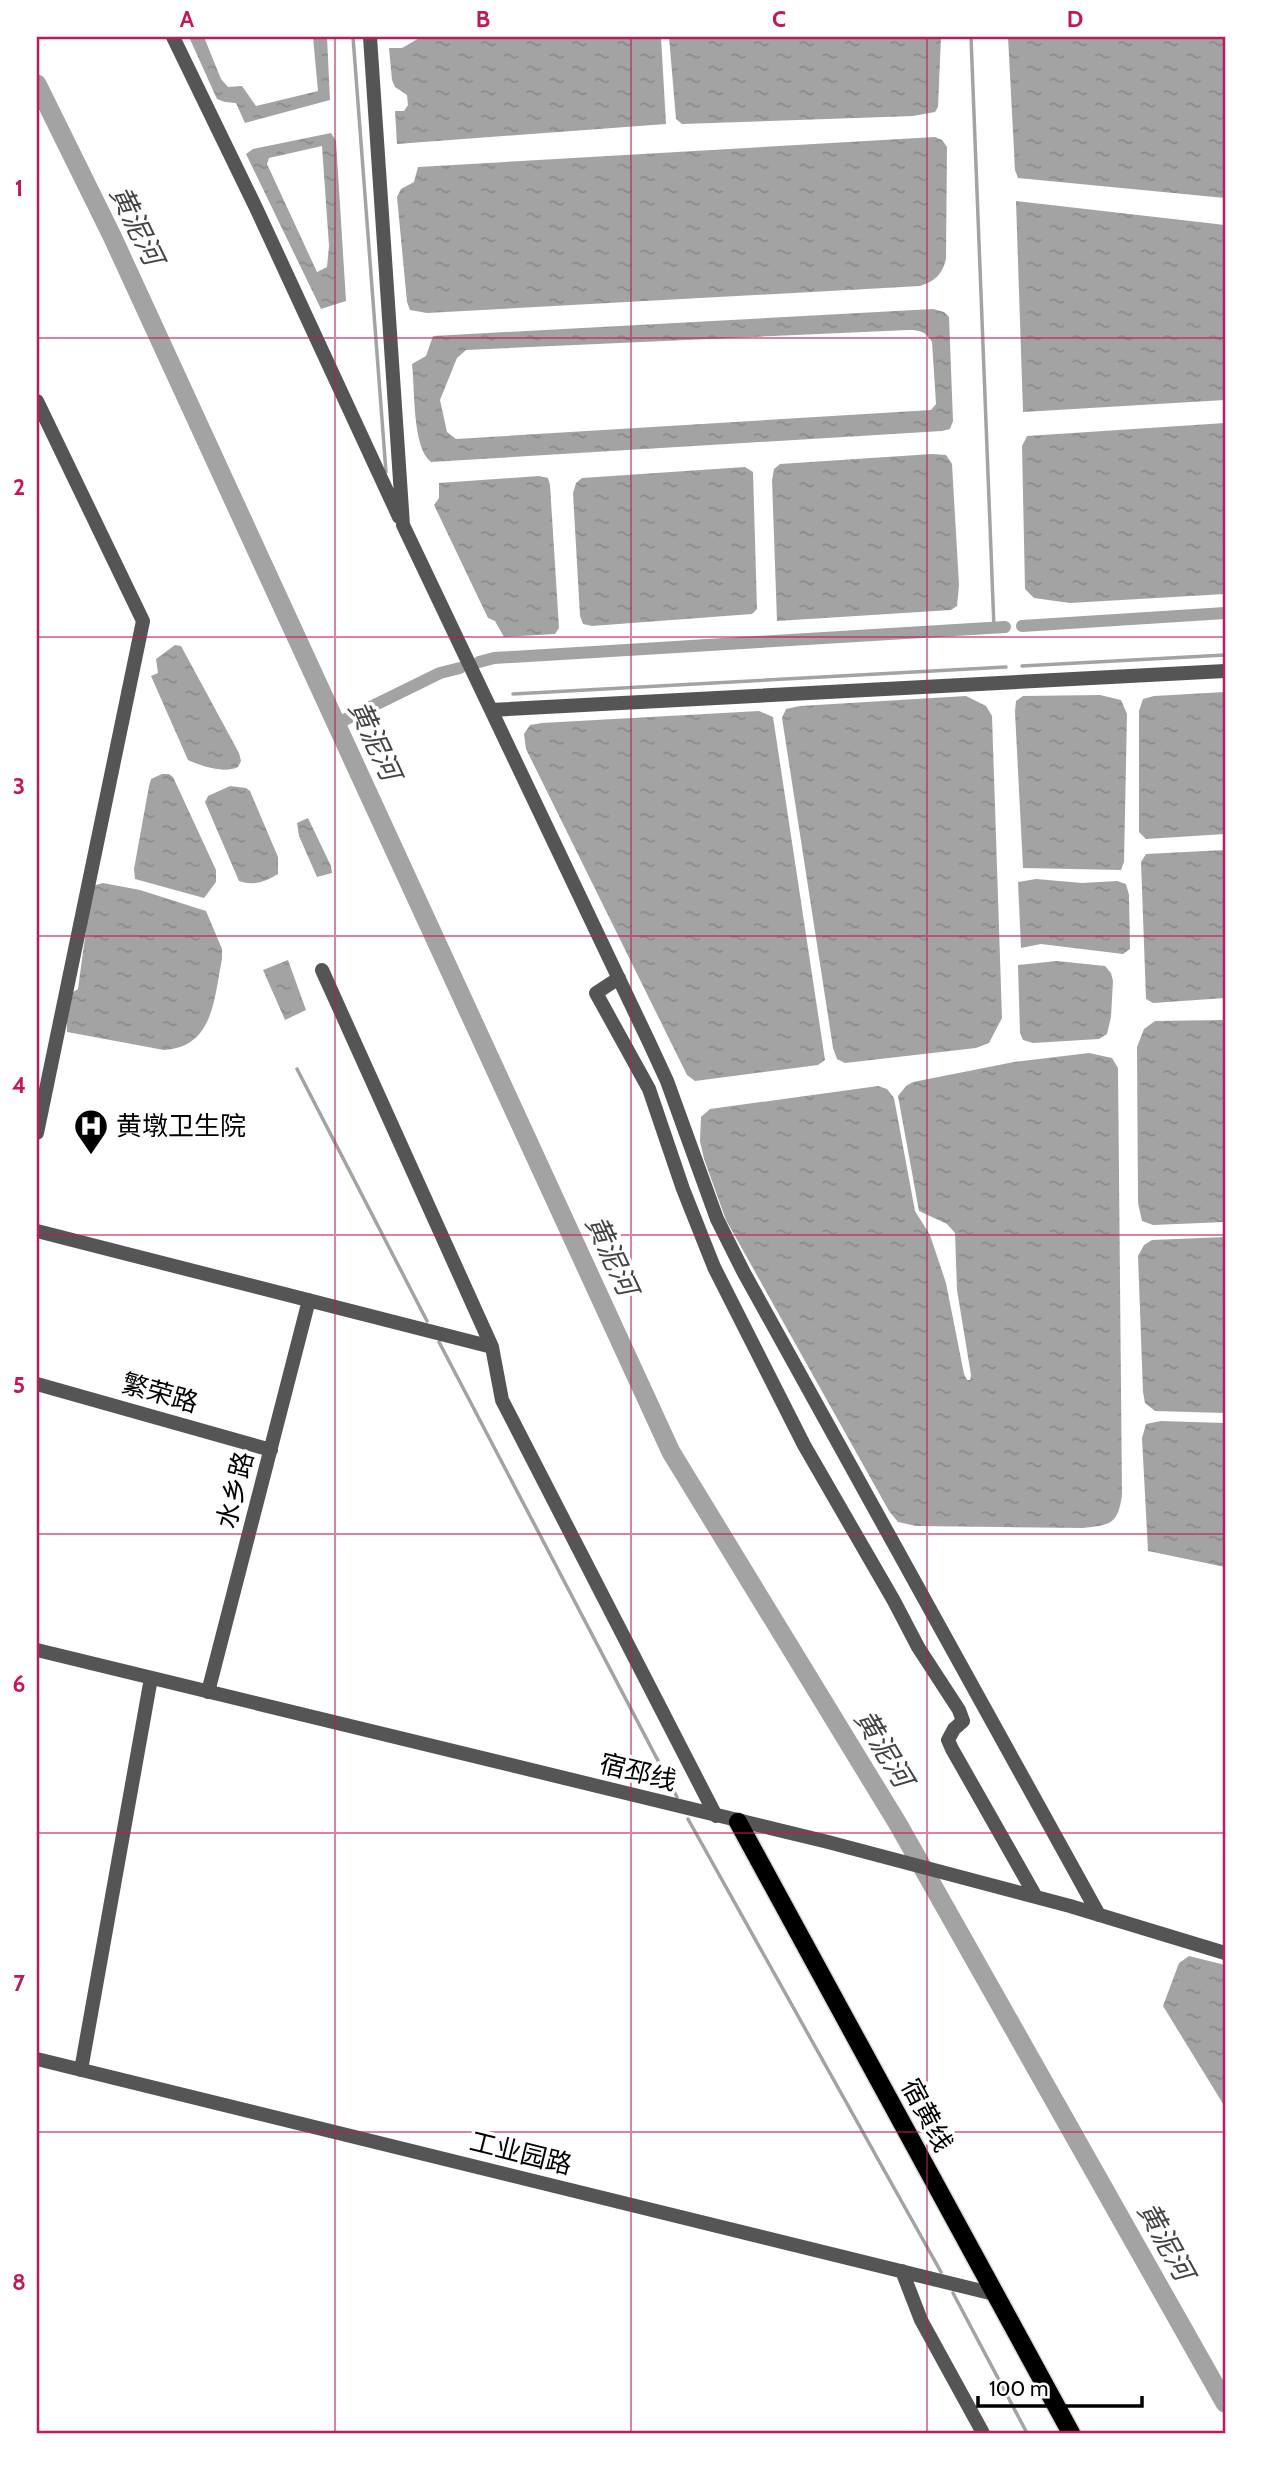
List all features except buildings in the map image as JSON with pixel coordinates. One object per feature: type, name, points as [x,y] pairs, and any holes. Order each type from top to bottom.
[{"type":"main road","name":"宿黄线","points":[[737,1822],[1071,2433]]},
{"type":"street","points":[[173,37],[667,1081],[717,1220],[1099,1914]]},
{"type":"street","points":[[370,37],[403,525]]},
{"type":"street","points":[[37,401],[143,621],[37,1133]]},
{"type":"street","points":[[491,710],[1225,671]]},
{"type":"street","points":[[322,970],[492,1347],[502,1399],[716,1816]]},
{"type":"street","points":[[619,978],[596,993],[649,1089],[682,1189],[714,1267],[804,1445],[918,1647],[959,1710],[963,1721],[954,1729],[948,1740],[1036,1897]]},
{"type":"street","points":[[649,1089],[667,1081]]},
{"type":"street","points":[[37,1231],[492,1347]]},
{"type":"street","name":"水乡路","points":[[208,1692],[309,1300]]},
{"type":"street","name":"繁荣路","points":[[37,1384],[271,1450]]},
{"type":"street","name":"宿邳线","points":[[37,1650],[877,1856],[1099,1914],[1225,1953]]},
{"type":"street","points":[[81,2070],[152,1678]]},
{"type":"street","name":"工业园路","points":[[37,2059],[994,2294]]},
{"type":"street","points":[[902,2271],[921,2320],[983,2433]]},
{"type":"water","points":[[189,37],[204,37],[221,79],[228,87],[242,86],[256,106],[318,91],[313,37],[327,37],[330,100],[245,123],[236,103],[217,99]]},
{"type":"water","points":[[421,37],[661,37],[666,124],[397,144],[395,111],[404,111],[408,105],[407,95],[395,87],[392,80],[389,48],[402,48]]},
{"type":"water","points":[[669,37],[941,37],[938,107],[935,112],[913,116],[682,124],[676,119]]},
{"type":"water","points":[[1008,37],[1225,37],[1225,198],[1018,178],[1015,170]]},
{"type":"water","points":[[331,133],[336,141],[346,301],[321,309],[246,154],[253,149]],"holes":[[[322,146],[329,246],[327,267],[317,272],[267,164],[269,158]]]},
{"type":"water","points":[[935,137],[942,140],[947,147],[946,259],[937,277],[920,286],[427,313],[410,310],[407,302],[397,197],[401,189],[414,182],[418,167]]},
{"type":"water","points":[[1016,201],[1225,225],[1225,400],[1023,412]]},
{"type":"water","points":[[933,309],[944,312],[949,317],[953,421],[950,429],[942,431],[431,462],[420,444],[417,431],[412,364],[426,356],[433,336]],"holes":[[[913,330],[925,334],[932,342],[936,404],[931,410],[456,439],[447,432],[440,400],[457,358],[466,350]]]},
{"type":"water","points":[[1225,423],[1225,594],[1070,603],[1034,598],[1025,589],[1022,446],[1027,436]]},
{"type":"water","points":[[946,455],[952,464],[959,585],[957,606],[951,610],[777,621],[772,480],[774,469],[780,464]]},
{"type":"water","points":[[745,467],[753,472],[757,609],[752,614],[592,626],[583,624],[580,616],[573,493],[576,483],[582,478]]},
{"type":"water","points":[[539,476],[548,478],[550,485],[559,628],[555,634],[504,637],[495,621],[488,618],[434,505],[439,498],[439,483]]},
{"type":"water","points":[[175,645],[181,646],[239,753],[241,761],[238,767],[220,769],[188,760],[151,676],[158,673],[156,659]]},
{"type":"water","points":[[1225,692],[1225,834],[1146,839],[1139,832],[1139,711],[1143,699]]},
{"type":"water","points":[[1100,695],[1121,700],[1127,714],[1124,862],[1121,870],[1023,868],[1016,701],[1023,696]]},
{"type":"water","points":[[966,696],[986,706],[992,716],[1002,1018],[989,1043],[976,1048],[845,1063],[837,1059],[833,1048],[782,718],[786,709],[800,706]]},
{"type":"water","points":[[759,711],[773,717],[825,1060],[818,1065],[695,1081],[687,1075],[526,749],[524,734],[530,725],[542,723]]},
{"type":"water","points":[[162,774],[173,777],[216,870],[216,882],[204,898],[135,879],[134,869],[149,786],[151,779]]},
{"type":"water","points":[[230,786],[250,791],[278,857],[278,874],[264,881],[239,881],[205,802],[208,796]]},
{"type":"water","points":[[308,818],[332,873],[317,877],[299,836],[297,823]]},
{"type":"water","points":[[1225,850],[1225,998],[1153,1003],[1146,999],[1141,862],[1146,854]]},
{"type":"water","points":[[1036,879],[1082,883],[1117,881],[1126,884],[1129,895],[1130,949],[1123,954],[1041,944],[1021,948],[1018,882]]},
{"type":"water","points":[[103,883],[140,890],[206,911],[222,949],[217,989],[209,1018],[202,1030],[193,1040],[181,1047],[164,1050],[67,1032],[67,1009],[70,994],[78,989],[92,886]]},
{"type":"water","points":[[288,960],[306,1010],[285,1020],[263,970]]},
{"type":"water","points":[[1057,961],[1105,966],[1111,973],[1111,1017],[1107,1034],[1099,1039],[1033,1043],[1023,1040],[1020,1033],[1018,965]]},
{"type":"water","points":[[1225,1020],[1225,1222],[1153,1225],[1142,1221],[1138,1203],[1137,1047],[1144,1029],[1155,1021]]},
{"type":"water","points":[[1089,1053],[1112,1058],[1118,1068],[1122,1495],[1118,1512],[1107,1524],[1083,1528],[916,1526],[898,1522],[889,1511],[726,1220],[704,1159],[700,1141],[701,1117],[710,1109],[878,1086],[887,1089],[894,1098],[915,1211],[930,1235],[946,1283],[964,1374],[967,1380],[970,1380],[957,1290],[955,1233],[947,1224],[919,1211],[898,1096],[913,1082],[1014,1062]]},
{"type":"water","points":[[1225,1237],[1225,1413],[1155,1411],[1145,1403],[1143,1392],[1138,1256],[1144,1245],[1152,1240]]},
{"type":"water","points":[[1161,1421],[1225,1423],[1225,1567],[1148,1551],[1142,1438],[1146,1424]]},
{"type":"water","points":[[1189,1956],[1225,1965],[1225,2107],[1163,2006],[1179,1963]]},
{"type":"waterway","points":[[353,37],[386,472]]},
{"type":"waterway","points":[[971,37],[994,628]]},
{"type":"waterway","name":"黄泥河","points":[[37,84],[112,236],[671,1452],[898,1824],[1225,2403]]},
{"type":"waterway","points":[[1022,626],[1225,613]]},
{"type":"waterway","points":[[479,662],[494,658],[1005,627]]},
{"type":"waterway","points":[[1022,666],[1225,655]]},
{"type":"waterway","points":[[513,694],[1006,667]]},
{"type":"waterway","points":[[336,724],[440,673],[460,668]]},
{"type":"waterway","points":[[297,1069],[427,1321]]},
{"type":"waterway","points":[[439,1342],[677,1797]]},
{"type":"waterway","points":[[688,1819],[941,2272]]},
{"type":"waterway","points":[[953,2293],[1027,2433]]},
{"type":"place","name":"黄墩卫生院","points":[[91,1156]]}]
